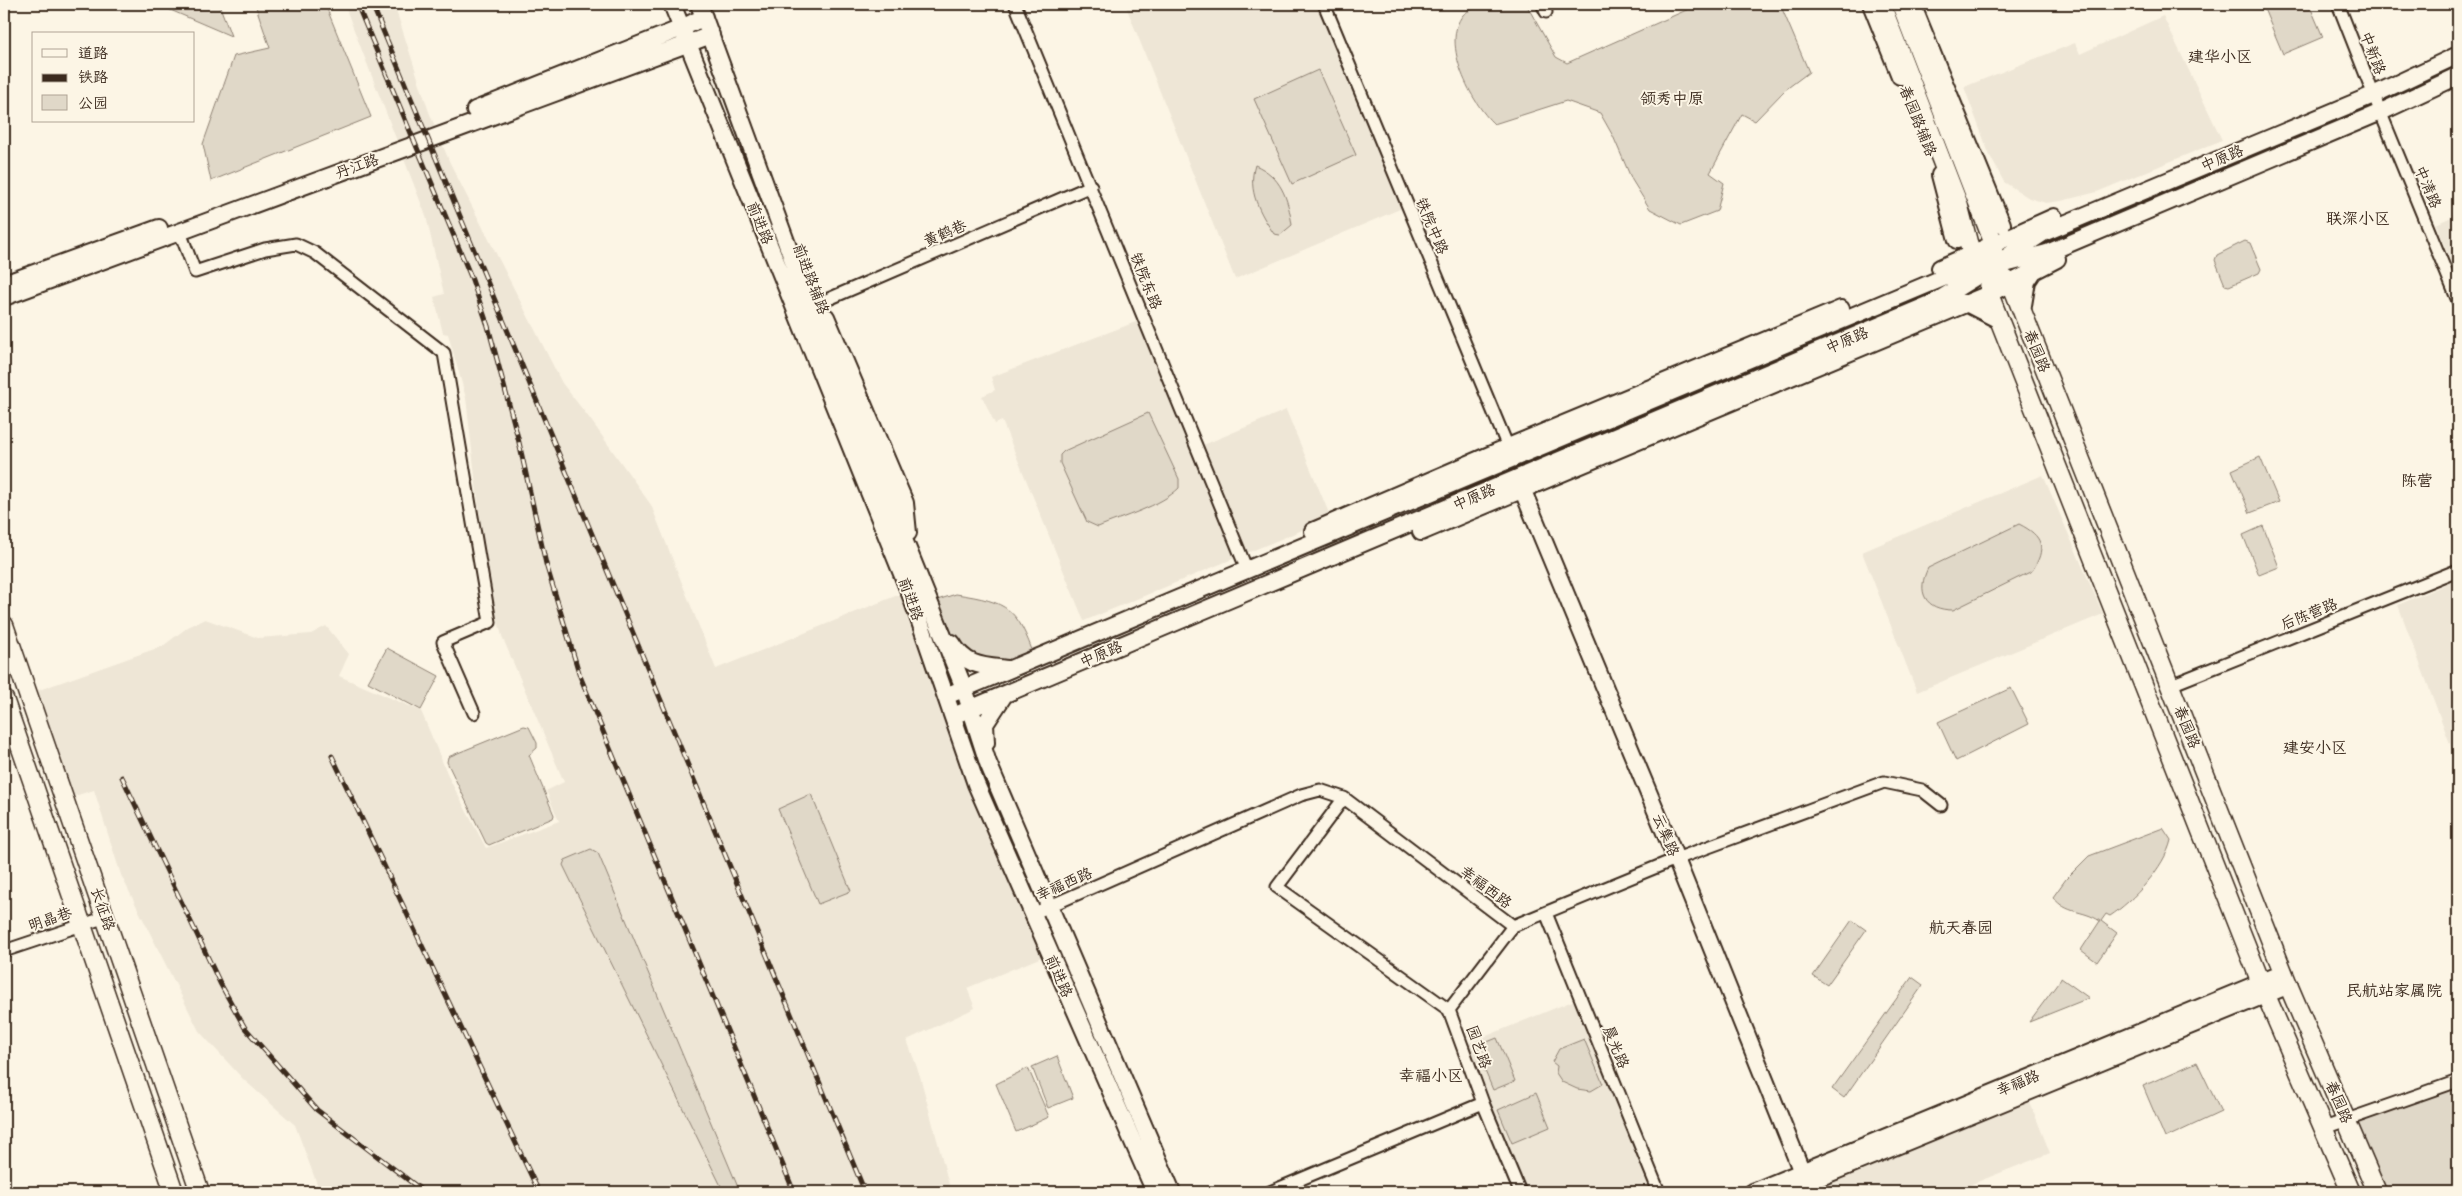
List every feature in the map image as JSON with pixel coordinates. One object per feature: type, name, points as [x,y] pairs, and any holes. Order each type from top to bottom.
[{"type":"main road","name":"前进路","points":[[672,4],[911,596],[976,784],[1155,1192]]},
{"type":"main road","name":"春园路辅路","points":[[1871,4],[1942,181],[1957,240]]},
{"type":"main road","points":[[1881,4],[1958,203],[1972,253],[2011,283]]},
{"type":"main road","points":[[1901,4],[1994,244]]},
{"type":"main road","points":[[1912,4],[2002,224]]},
{"type":"main road","name":"前进路","points":[[704,8],[711,35],[911,553],[938,618],[972,709],[988,763],[1172,1192]]},
{"type":"main road","name":"丹江路","points":[[4,284],[403,139],[682,28],[704,8]]},
{"type":"main road","name":"前进路辅路","points":[[704,8],[815,305]]},
{"type":"main road","name":"丹江路","points":[[4,298],[711,35]]},
{"type":"main road","points":[[1510,453],[2021,231],[2371,90],[2458,43]]},
{"type":"main road","name":"中原路","points":[[953,716],[1520,484],[1935,302],[2043,233],[2371,90],[2458,55]]},
{"type":"main road","name":"中原路","points":[[946,696],[1510,453],[1962,270],[1990,268],[2047,252],[2382,117],[2458,76]]},
{"type":"main road","points":[[1520,484],[1989,294],[2036,268],[2382,117],[2458,87]]},
{"type":"main road","points":[[1933,282],[1954,257],[1957,240],[1958,203]]},
{"type":"main road","points":[[1981,211],[2011,230],[2043,233]]},
{"type":"main road","name":"春园路","points":[[1994,244],[1990,268],[1989,294],[2264,988],[2351,1192]]},
{"type":"main road","points":[[2022,311],[2027,281],[2047,252]]},
{"type":"main road","name":"春园路","points":[[2011,283],[2286,979],[2377,1192]]},
{"type":"main road","points":[[1935,302],[1966,303],[1999,320]]},
{"type":"main road","name":"云集路","points":[[1520,484],[1676,859],[1806,1182]]},
{"type":"main road","points":[[938,618],[959,656],[979,666],[1009,669]]},
{"type":"main road","name":"长征路","points":[[4,625],[200,1192]]},
{"type":"main road","points":[[988,763],[985,724],[1004,695]]},
{"type":"main road","name":"长征路","points":[[4,699],[174,1192]]},
{"type":"main road","name":"幸福路","points":[[1784,1192],[2286,979]]},
{"type":"main road","name":"幸福路","points":[[1752,1192],[1806,1182]]},
{"type":"street","name":"铁院东路","points":[[1015,4],[1245,566]]},
{"type":"street","name":"铁院中路","points":[[1324,4],[1510,453]]},
{"type":"street","name":"中新路","points":[[2338,4],[2382,117]]},
{"type":"street","name":"中清路","points":[[2382,117],[2458,301]]},
{"type":"street","name":"黄鹤巷","points":[[815,305],[1091,186]]},
{"type":"street","points":[[180,232],[195,272],[265,249],[296,244],[315,253],[444,354],[490,622],[443,642],[474,713]]},
{"type":"street","name":"后陈营路","points":[[2171,685],[2458,570]]},
{"type":"street","name":"幸福西路","points":[[1032,914],[1301,795],[1320,790],[1344,798],[1513,926],[1676,859],[1884,782],[1922,790],[1941,805]]},
{"type":"street","points":[[1344,798],[1277,888],[1449,1010],[1513,926]]},
{"type":"street","name":"晨光路","points":[[1546,913],[1659,1192]]},
{"type":"street","name":"明晶巷","points":[[4,950],[106,917]]},
{"type":"street","name":"园艺路","points":[[1449,1010],[1483,1103],[1520,1192]]},
{"type":"street","points":[[2324,1128],[2458,1081]]},
{"type":"street","points":[[1270,1192],[1483,1103]]},
{"type":"shaded area","points":[[344,4],[394,4],[429,112],[450,163],[562,383],[651,505],[716,669],[915,588],[1061,949],[967,988],[975,1008],[907,1040],[920,1076],[951,1192],[320,1192],[295,1125],[243,1079],[199,1031],[121,875],[94,790],[65,799],[28,694],[163,646],[188,627],[205,619],[258,638],[311,634],[326,626],[349,654],[339,676],[421,711],[450,780],[486,848],[559,821],[546,791],[564,782],[502,636],[487,580],[466,398],[448,334],[443,333],[434,297],[444,294],[426,216]]},
{"type":"shaded area","points":[[1125,4],[1324,4],[1407,206],[1235,279]]},
{"type":"shaded area","points":[[2163,16],[2222,140],[2097,192],[2061,201],[2046,203],[2029,198],[2004,182],[1990,156],[1964,87],[2075,43],[2080,54]]},
{"type":"shaded area","points":[[2458,214],[2458,280],[2436,224]]},
{"type":"shaded area","points":[[1149,317],[1201,446],[1286,410],[1331,518],[1084,621],[1002,421],[995,424],[982,396],[995,390],[991,377]]},
{"type":"shaded area","points":[[2043,475],[2103,614],[1917,692],[1862,552]]},
{"type":"shaded area","points":[[2458,579],[2458,765],[2398,605]]},
{"type":"shaded area","points":[[1575,1000],[1655,1192],[1527,1192],[1467,1044]]},
{"type":"shaded area","points":[[2027,1095],[2050,1153],[1952,1192],[1814,1192],[1811,1185]]},
{"type":"green space","points":[[167,4],[219,4],[231,36],[168,9]]},
{"type":"green space","points":[[255,4],[325,4],[371,117],[211,181],[203,144],[234,56],[270,48]]},
{"type":"green space","points":[[1487,4],[1526,4],[1556,57],[1567,63],[1700,4],[1780,4],[1809,72],[1785,90],[1755,121],[1742,114],[1710,173],[1724,183],[1717,211],[1681,225],[1650,209],[1632,180],[1613,136],[1600,113],[1566,101],[1494,124],[1485,115],[1468,88],[1457,57],[1455,41],[1457,27],[1463,15]]},
{"type":"green space","points":[[2262,4],[2309,4],[2323,37],[2283,54]]},
{"type":"green space","points":[[1318,70],[1356,155],[1292,184],[1254,99]]},
{"type":"green space","points":[[1255,165],[1271,175],[1282,189],[1285,197],[1292,225],[1280,235],[1274,234],[1256,201],[1253,184]]},
{"type":"green space","points":[[2245,241],[2250,243],[2261,269],[2259,273],[2229,286],[2225,285],[2215,260],[2217,255]]},
{"type":"green space","points":[[1148,413],[1179,479],[1179,488],[1152,506],[1098,527],[1087,522],[1060,463],[1060,455],[1064,451]]},
{"type":"green space","points":[[2260,457],[2279,502],[2250,513],[2232,470]]},
{"type":"green space","points":[[2019,524],[2033,533],[2040,543],[2040,556],[2032,571],[1953,610],[1936,607],[1925,598],[1923,585],[1928,568]]},
{"type":"green space","points":[[2263,526],[2279,567],[2259,575],[2243,535]]},
{"type":"green space","points":[[956,594],[988,600],[1009,610],[1023,628],[1035,658],[1009,669],[959,656],[931,602]]},
{"type":"green space","points":[[387,648],[439,676],[421,710],[368,682]]},
{"type":"green space","points":[[2011,688],[2029,724],[1956,761],[1938,722]]},
{"type":"green space","points":[[524,726],[529,727],[537,743],[537,748],[529,755],[554,815],[553,818],[489,845],[486,843],[447,762],[448,757]]},
{"type":"green space","points":[[811,794],[851,891],[818,904],[778,809]]},
{"type":"green space","points":[[2163,828],[2171,840],[2168,850],[2155,872],[2128,902],[2110,916],[2106,914],[2101,921],[2117,933],[2097,962],[2081,950],[2100,921],[2064,907],[2053,897],[2066,879],[2089,856]]},
{"type":"green space","points":[[591,849],[598,853],[740,1192],[724,1192],[563,865],[565,860]]},
{"type":"green space","points":[[1852,920],[1866,930],[1827,985],[1813,976]]},
{"type":"green space","points":[[1912,977],[1923,985],[1844,1098],[1832,1089]]},
{"type":"green space","points":[[2061,979],[2089,998],[2029,1022]]},
{"type":"green space","points":[[1497,1038],[1515,1081],[1493,1090],[1475,1047]]},
{"type":"green space","points":[[1584,1039],[1603,1084],[1591,1091],[1577,1089],[1562,1082],[1556,1073],[1557,1066],[1552,1062],[1559,1049]]},
{"type":"green space","points":[[1057,1056],[1073,1098],[1048,1108],[1032,1067]]},
{"type":"green space","points":[[2197,1062],[2221,1112],[2165,1138],[2143,1086]]},
{"type":"green space","points":[[1028,1068],[1049,1117],[1016,1132],[996,1084]]},
{"type":"green space","points":[[2458,1086],[2458,1188],[2449,1192],[2383,1192],[2358,1123]]},
{"type":"green space","points":[[1536,1093],[1550,1127],[1512,1143],[1498,1110]]},
{"type":"railway","points":[[357,4],[471,277],[488,326],[518,438],[546,564],[580,676],[794,1192]]},
{"type":"railway","points":[[372,4],[865,1192]]},
{"type":"railway","points":[[332,756],[539,1192]]},
{"type":"railway","points":[[122,777],[220,983],[245,1028],[317,1110],[424,1192]]},
{"type":"district","name":"建华小区","points":[[2220,56]]},
{"type":"district","name":"领秀中原","points":[[1672,98]]},
{"type":"district","name":"联深小区","points":[[2358,218]]},
{"type":"district","name":"陈营","points":[[2417,480]]},
{"type":"district","name":"建安小区","points":[[2315,747]]},
{"type":"district","name":"航天春园","points":[[1961,927]]},
{"type":"district","name":"民航站家属院","points":[[2394,990]]},
{"type":"district","name":"幸福小区","points":[[1431,1075]]}]
